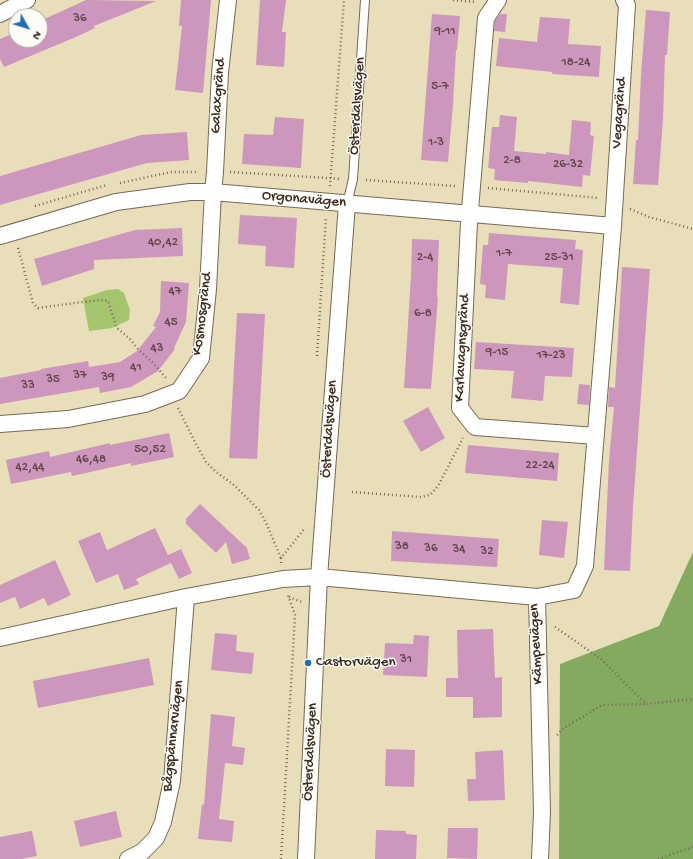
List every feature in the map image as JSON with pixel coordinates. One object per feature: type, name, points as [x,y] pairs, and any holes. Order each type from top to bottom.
[{"type":"street","points":[[0,14],[28,0]]},
{"type":"street","name":"Galaxgränd","points":[[213,192],[220,73],[228,0]]},
{"type":"street","points":[[470,214],[486,18],[498,0]]},
{"type":"street","name":"Vegagränd","points":[[613,226],[628,5],[624,0]]},
{"type":"street","name":"Orgonavägen","points":[[0,236],[116,202],[190,192],[213,192],[613,226]]},
{"type":"street","name":"Kosmosgränd","points":[[0,424],[68,419],[145,404],[179,391],[201,358],[208,289],[213,192]]},
{"type":"street","name":"Österdalsvägen","points":[[306,859],[319,577],[347,204]]},
{"type":"street","name":"Karlavagnsgränd","points":[[470,214],[460,408],[475,427],[596,436]]},
{"type":"street","points":[[537,597],[574,590],[585,566],[613,226]]},
{"type":"street","points":[[0,638],[186,597],[283,579],[319,577]]},
{"type":"street","name":"Kämpevägen","points":[[319,577],[537,597],[542,812],[540,859]]},
{"type":"street","name":"Bågspännarvägen","points":[[128,859],[142,852],[156,838],[163,822],[172,781],[186,597]]},
{"type":"lane","name":"Österdalsvägen","points":[[347,204],[352,179],[365,0]]},
{"type":"path","points":[[317,357],[327,202],[331,179],[344,0]]},
{"type":"path","points":[[614,203],[649,217],[693,230]]},
{"type":"path","points":[[12,248],[18,246],[33,303],[38,308],[101,300],[108,301],[117,328],[131,340],[168,380],[171,394],[206,462],[215,471],[234,485],[259,510],[267,524],[281,558],[283,579],[295,615],[281,859]]},
{"type":"path","points":[[352,492],[421,497],[430,495],[438,486],[471,422]]},
{"type":"path","points":[[281,558],[305,529],[305,521]]},
{"type":"path","points":[[537,615],[601,659],[646,704]]},
{"type":"path","points":[[540,750],[564,728],[602,705],[646,704],[693,699]]},
{"type":"path","points":[[658,859],[693,848]]},
{"type":"green space","points":[[118,289],[124,293],[130,310],[129,320],[112,328],[89,331],[83,298],[107,290]]},
{"type":"green space","points":[[693,552],[693,859],[559,859],[560,664],[659,626]]},
{"type":"building","points":[[86,0],[156,1],[94,26],[95,28],[76,37],[4,67],[0,59],[0,39],[8,36],[8,48],[48,48],[48,17]]},
{"type":"building","points":[[181,0],[211,0],[203,93],[175,90],[182,26],[179,26]]},
{"type":"building","points":[[260,0],[286,0],[282,32],[286,32],[284,67],[256,65]]},
{"type":"building","points":[[646,10],[670,12],[667,55],[665,55],[663,120],[658,185],[633,184],[636,140],[638,140]]},
{"type":"building","points":[[432,14],[460,16],[456,50],[448,162],[421,160]]},
{"type":"building","points":[[500,14],[507,14],[505,32],[494,31],[495,21]]},
{"type":"building","points":[[540,17],[570,19],[568,44],[601,46],[599,77],[552,74],[552,72],[496,66],[499,38],[537,42]]},
{"type":"building","points":[[500,115],[517,117],[514,151],[546,154],[546,152],[569,155],[572,120],[591,122],[590,135],[594,136],[590,176],[583,175],[582,187],[528,181],[528,183],[494,180],[495,169],[488,168],[492,127],[499,127]]},
{"type":"building","points":[[275,117],[304,119],[301,168],[242,164],[244,134],[273,135]]},
{"type":"building","points":[[187,132],[189,160],[147,163],[0,205],[0,176],[141,135]]},
{"type":"building","points":[[240,215],[297,218],[294,268],[265,266],[266,246],[238,244]]},
{"type":"building","points":[[182,228],[183,256],[94,260],[94,269],[42,286],[34,259],[135,230]]},
{"type":"building","points":[[489,233],[576,240],[575,249],[583,250],[579,305],[560,303],[563,268],[508,264],[505,300],[485,298],[486,285],[480,284],[483,245],[488,245]]},
{"type":"building","points":[[412,239],[439,240],[438,297],[431,389],[404,388]]},
{"type":"building","points":[[622,267],[650,269],[633,507],[630,571],[604,570],[609,460],[614,407],[608,407],[609,387],[615,388]]},
{"type":"building","points":[[161,281],[189,283],[186,322],[174,348],[175,349],[158,371],[131,387],[100,393],[99,387],[0,404],[0,378],[88,361],[89,367],[120,362],[137,351],[156,327],[153,326],[160,312]]},
{"type":"building","points":[[237,313],[265,314],[257,459],[229,458]]},
{"type":"building","points":[[476,342],[574,348],[572,377],[545,376],[543,401],[511,398],[514,371],[474,369]]},
{"type":"building","points":[[579,384],[590,385],[589,405],[577,404]]},
{"type":"building","points":[[428,407],[445,438],[421,452],[403,421]]},
{"type":"building","points":[[169,433],[174,457],[131,466],[131,463],[72,476],[71,472],[11,484],[6,460],[49,451],[50,457],[110,443],[110,445]]},
{"type":"building","points":[[468,445],[559,453],[557,481],[465,473]]},
{"type":"building","points":[[200,504],[247,548],[250,559],[232,564],[226,542],[216,553],[186,524],[186,519]]},
{"type":"building","points":[[542,520],[568,522],[564,558],[539,555]]},
{"type":"building","points":[[155,528],[168,555],[181,549],[192,573],[179,579],[171,563],[136,579],[139,584],[124,590],[118,574],[96,583],[78,541],[100,532],[107,550]]},
{"type":"building","points":[[392,531],[499,539],[497,567],[391,561]]},
{"type":"building","points":[[55,560],[71,595],[48,606],[44,598],[20,609],[15,597],[0,603],[0,585]]},
{"type":"building","points":[[493,629],[495,678],[502,677],[502,717],[473,718],[473,697],[446,697],[446,678],[458,678],[457,630]]},
{"type":"building","points":[[215,633],[237,635],[236,651],[254,653],[252,674],[211,670]]},
{"type":"building","points":[[414,635],[429,636],[427,677],[383,675],[385,643],[413,644]]},
{"type":"building","points":[[149,658],[154,685],[38,708],[33,681]]},
{"type":"building","points":[[211,714],[235,717],[232,746],[245,748],[243,765],[225,763],[219,819],[234,821],[232,842],[198,839],[202,804],[204,805]]},
{"type":"building","points":[[386,749],[415,750],[414,787],[385,786]]},
{"type":"building","points":[[503,750],[505,800],[468,801],[467,779],[476,779],[475,752]]},
{"type":"building","points":[[116,811],[122,837],[80,847],[74,821]]},
{"type":"building","points":[[448,828],[478,828],[477,859],[447,858]]},
{"type":"building","points":[[376,830],[406,831],[406,834],[417,835],[416,859],[375,859]]},
{"type":"building","points":[[32,831],[37,856],[21,859],[0,859],[0,837]]},
{"type":"place","name":"Castorvägen","points":[[308,663]]}]
